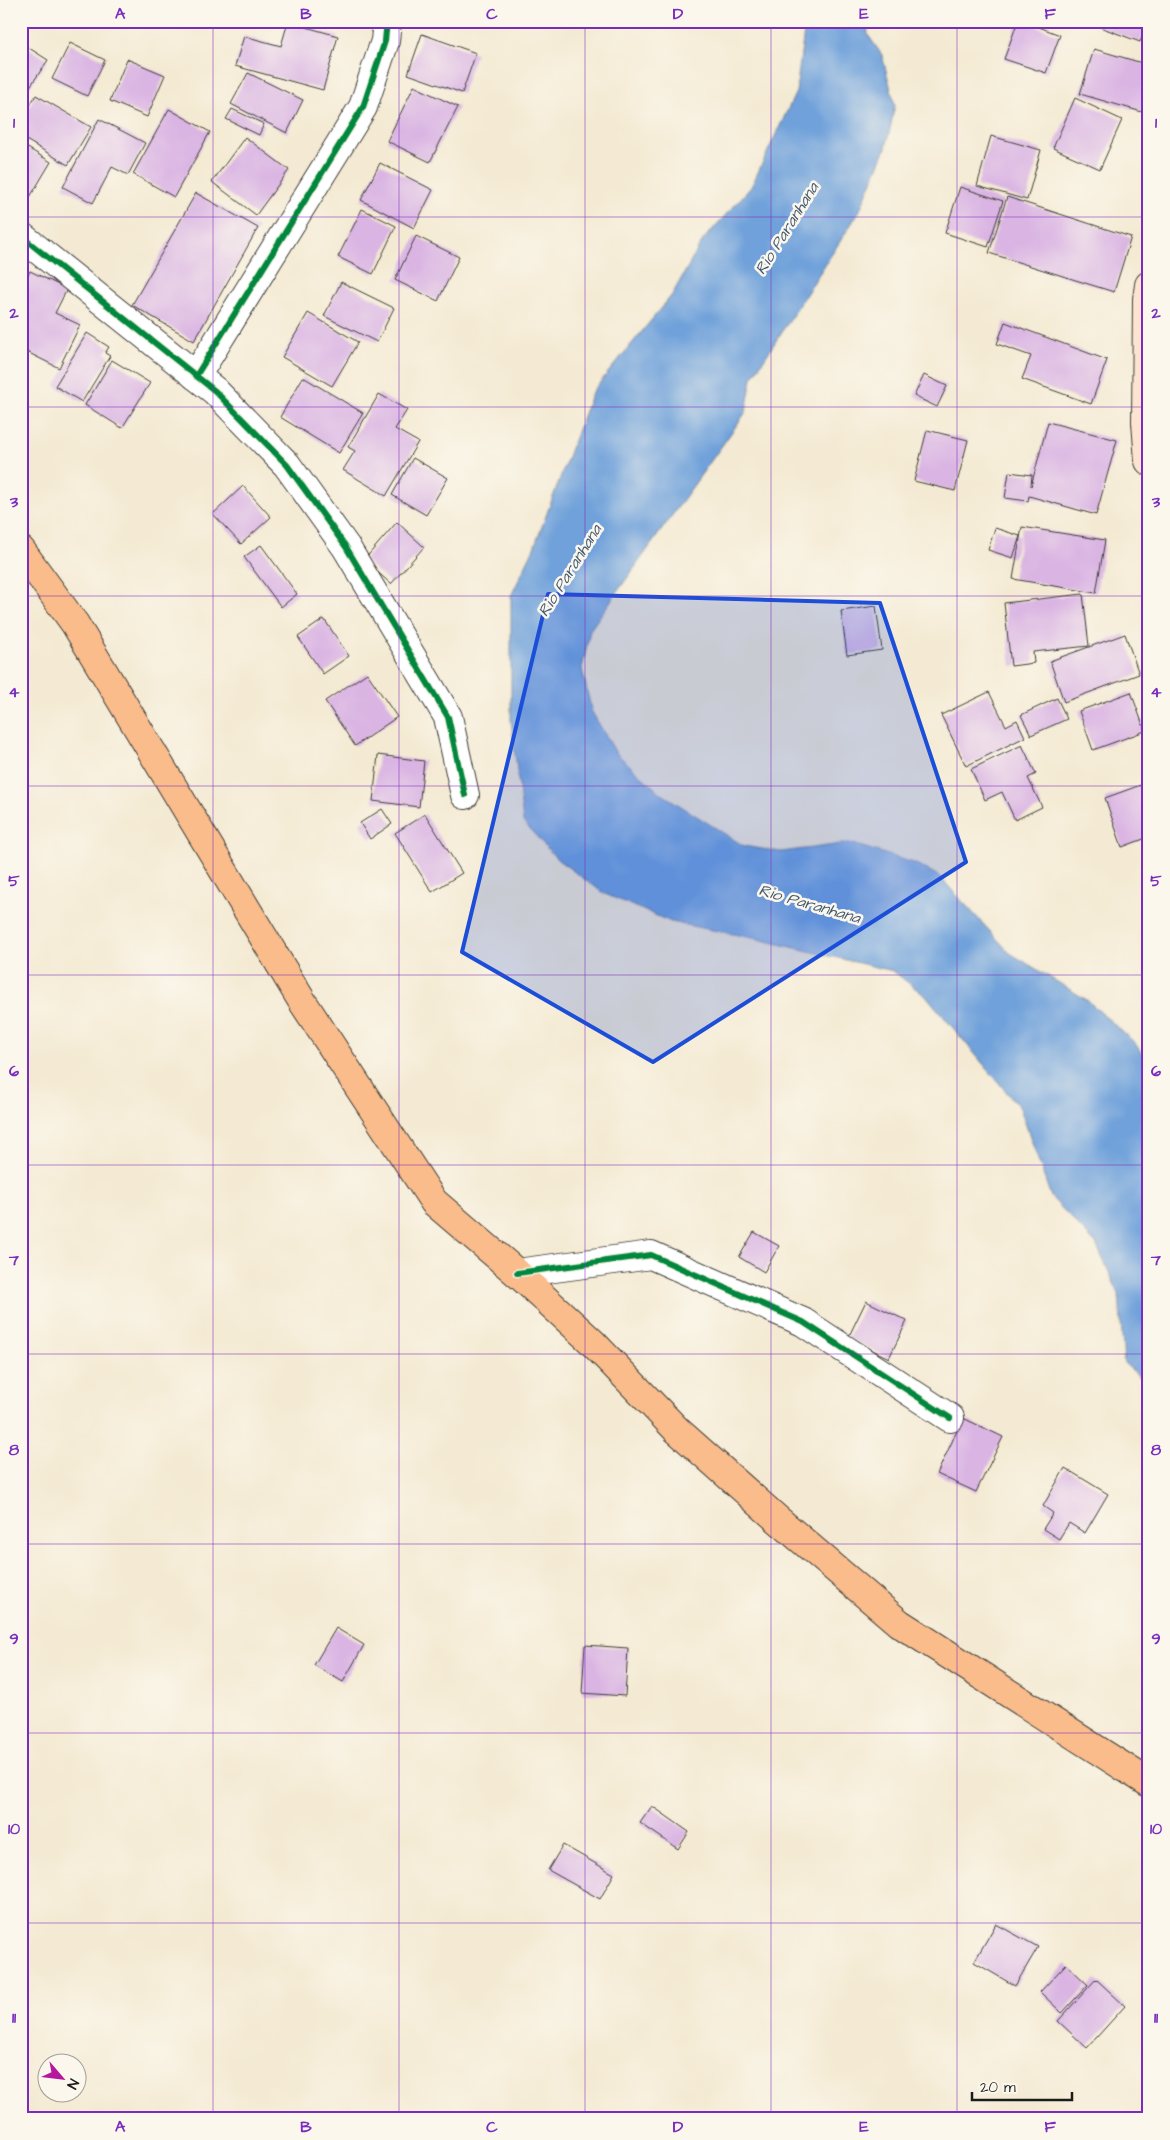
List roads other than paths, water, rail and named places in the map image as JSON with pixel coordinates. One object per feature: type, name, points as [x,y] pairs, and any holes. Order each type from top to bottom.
[{"type":"main road","points":[[21,550],[75,624],[302,1001],[434,1202],[517,1273],[592,1342],[677,1430],[899,1623],[1149,1783]]},
{"type":"street","points":[[196,376],[363,107],[385,41],[387,21]]},
{"type":"street","points":[[21,236],[215,391],[287,465],[346,547],[448,717],[465,796]]},
{"type":"street","points":[[1149,285],[1147,300],[1146,412],[1149,461]]},
{"type":"street","points":[[517,1273],[651,1255],[802,1322],[950,1418]]},
{"type":"water","name":"Rio Paranhana","points":[[801,21],[867,21],[868,35],[882,55],[895,105],[886,148],[859,212],[752,378],[746,412],[590,630],[582,669],[592,712],[616,753],[659,792],[744,846],[781,852],[850,843],[914,863],[939,876],[1010,953],[1087,1000],[1135,1043],[1149,1065],[1149,1385],[1124,1363],[1119,1294],[1096,1244],[1051,1197],[1020,1108],[928,998],[893,971],[753,938],[671,922],[605,894],[558,860],[523,822],[511,720],[511,596],[534,548],[592,392],[672,295],[703,240],[751,187],[796,92],[804,31]]}]
